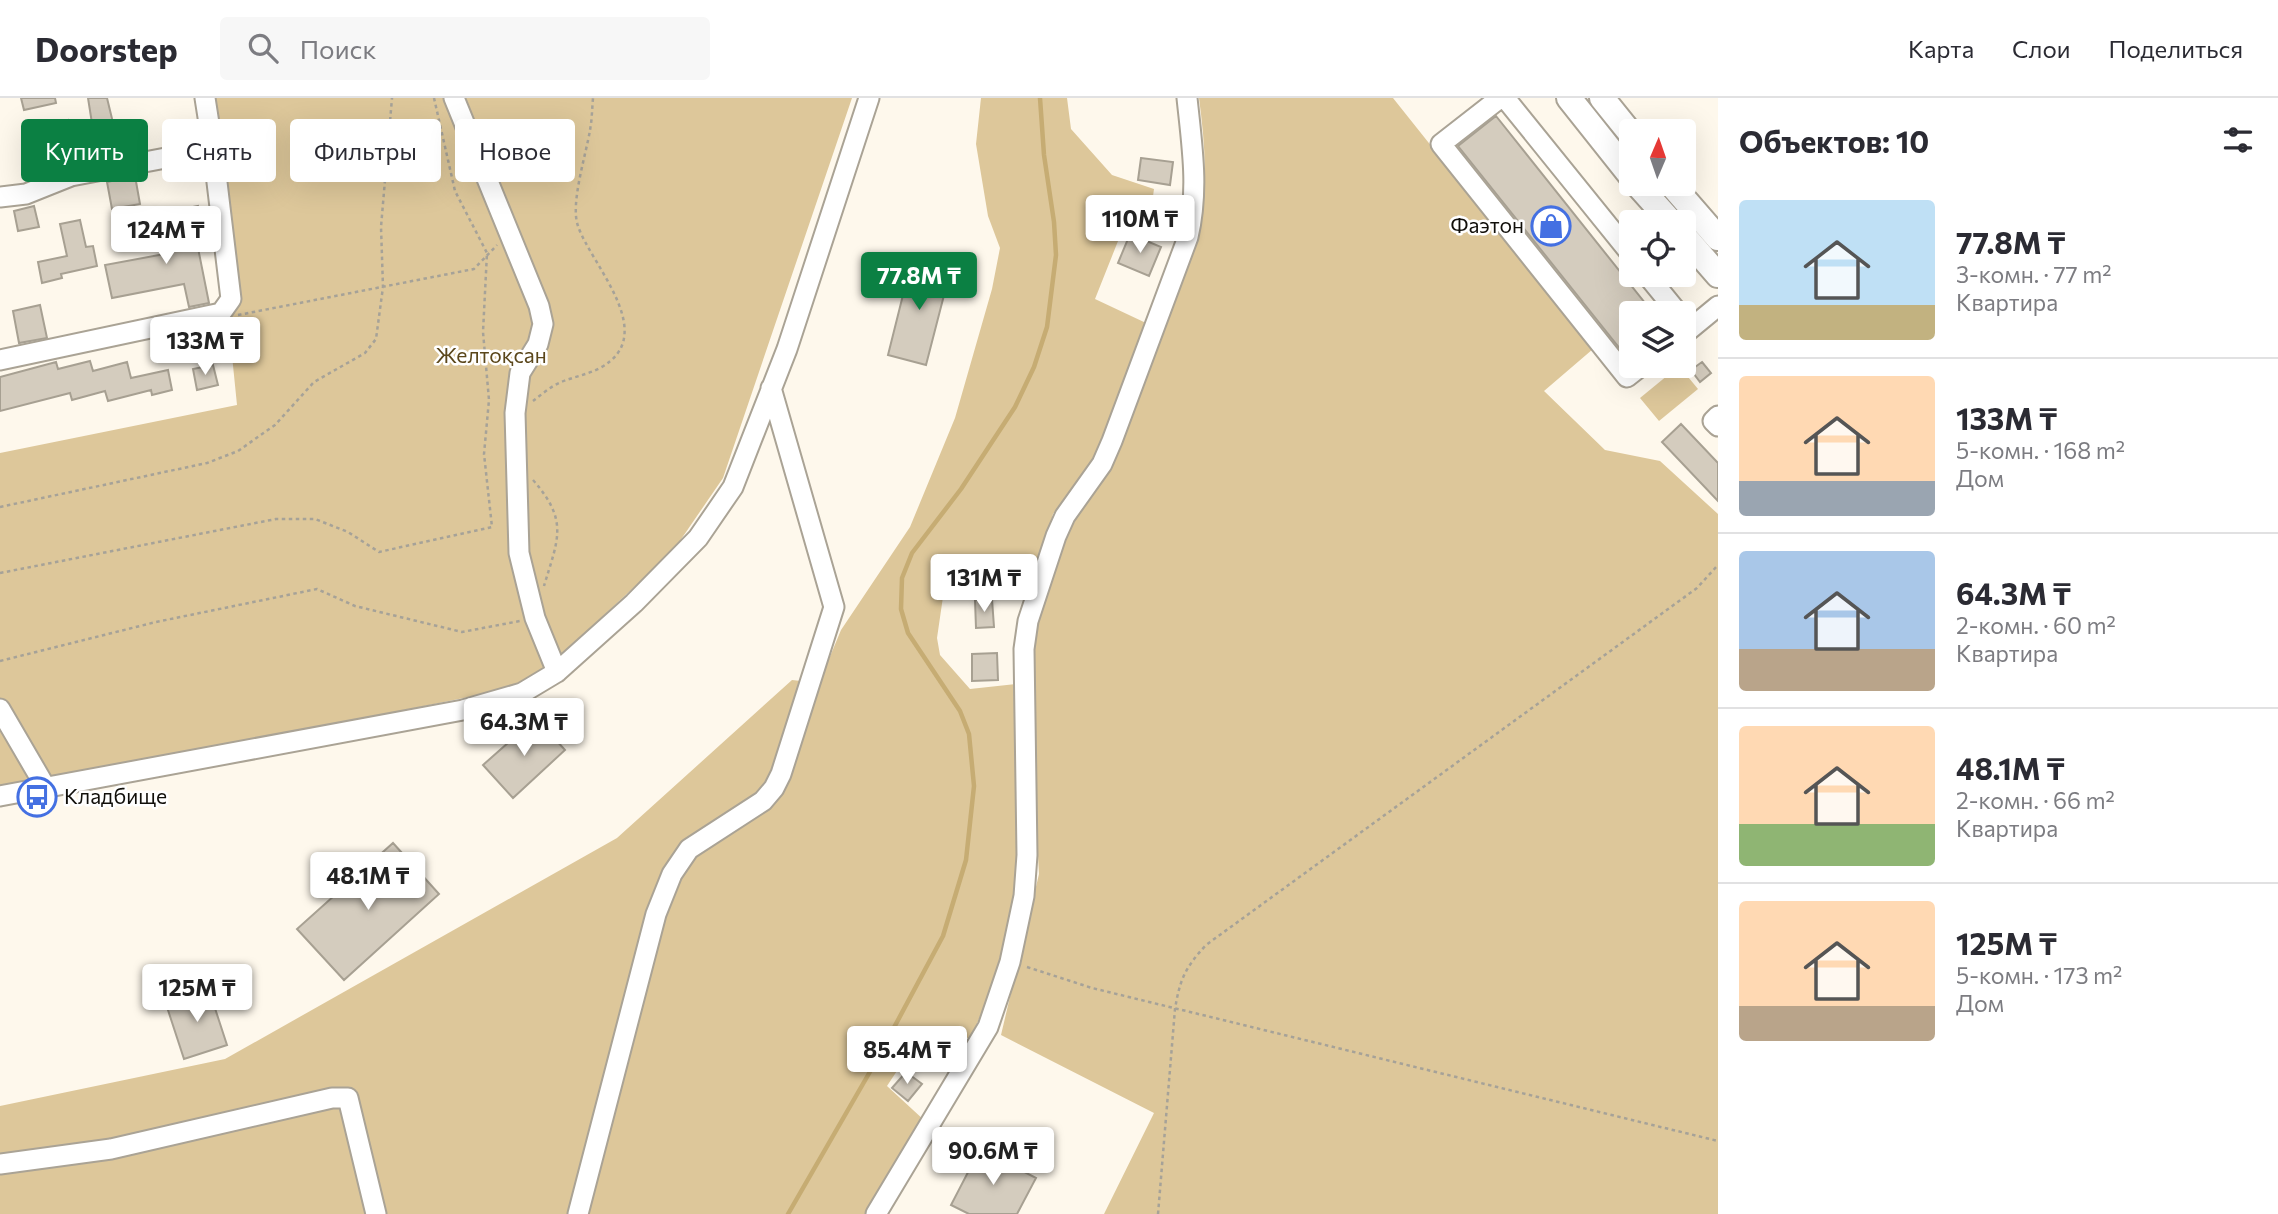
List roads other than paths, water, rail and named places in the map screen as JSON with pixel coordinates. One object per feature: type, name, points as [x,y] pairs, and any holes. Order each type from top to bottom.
[{"type":"main road","points":[[1569,98],[1619,161]]},
{"type":"main road","points":[[1602,98],[1619,119]]},
{"type":"main road","points":[[1648,196],[1660,210]]},
{"type":"main road","points":[[1681,196],[1718,239]]},
{"type":"main road","points":[[1696,250],[1718,275]]},
{"type":"street","points":[[205,98],[208,119]]},
{"type":"street","points":[[454,98],[544,324],[538,344],[520,373],[515,413],[519,553],[535,618],[557,672]]},
{"type":"street","points":[[0,796],[463,710],[522,693],[557,672],[634,603],[698,538],[733,487],[787,349],[869,98]]},
{"type":"street","points":[[876,1214],[988,1027],[1010,962],[1024,896],[1027,855],[1024,649],[1028,621],[1065,516],[1102,464],[1112,441],[1188,237],[1194,214],[1196,177],[1187,98]]},
{"type":"street","points":[[1619,239],[1502,98],[1441,145],[1619,368]]},
{"type":"street","points":[[0,197],[26,194],[71,176],[162,159]]},
{"type":"street","points":[[0,360],[221,313],[231,299],[217,182]]},
{"type":"street","points":[[1656,287],[1667,301]]},
{"type":"street","points":[[1696,318],[1718,306]]},
{"type":"street","points":[[578,1214],[656,914],[672,874],[689,849],[764,801],[774,788],[834,607],[771,388]]},
{"type":"street","points":[[1718,416],[1713,421],[1718,426]]},
{"type":"street","points":[[0,709],[46,788]]},
{"type":"street","points":[[0,1164],[111,1149],[332,1098],[348,1098],[376,1214]]},
{"type":"waterway","points":[[788,1214],[875,1063],[943,936],[966,860],[974,786],[969,734],[960,711],[908,633],[901,609],[902,578],[912,553],[961,489],[1015,407],[1034,367],[1047,327],[1056,255],[1040,98]]},
{"type":"place","name":"Фаэтон","points":[[1551,226]]},
{"type":"place","name":"Кладбище","points":[[37,797]]},
{"type":"park label","name":"Желтоқсан","points":[[491,356]]}]
